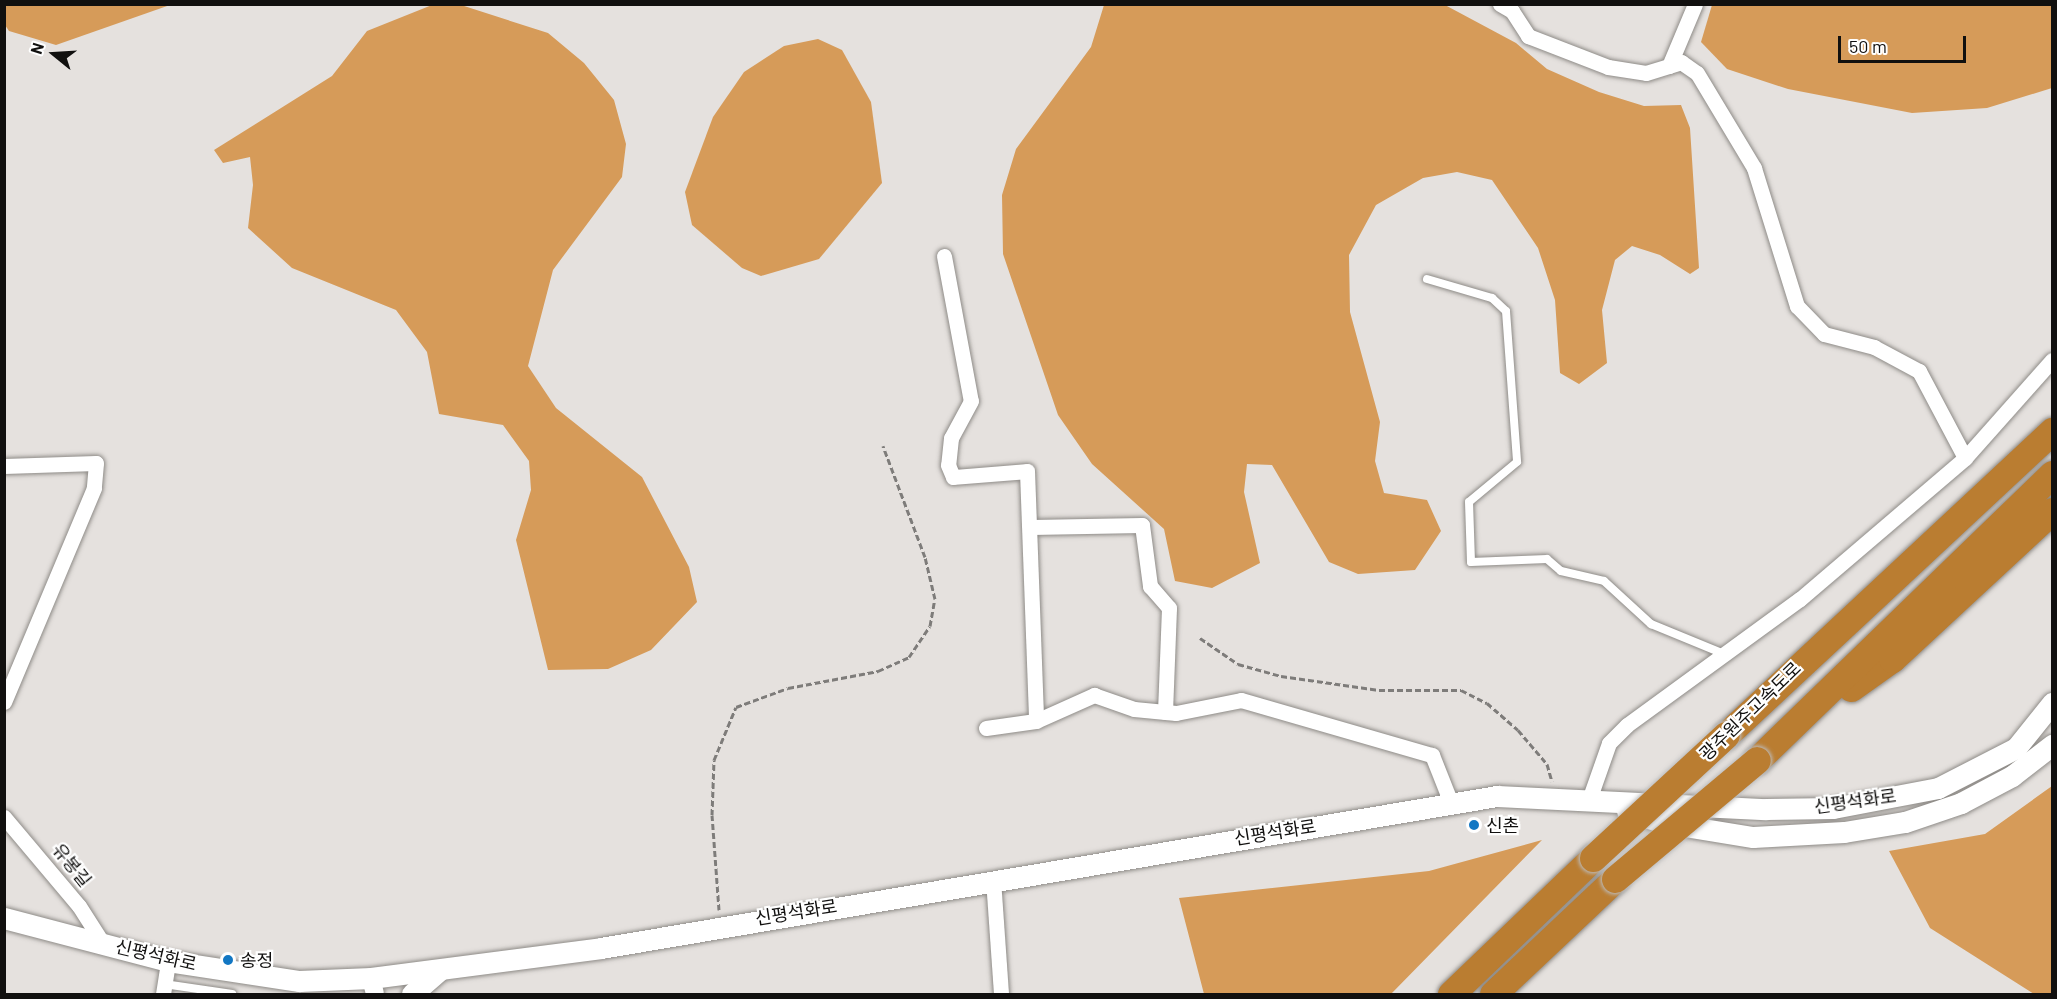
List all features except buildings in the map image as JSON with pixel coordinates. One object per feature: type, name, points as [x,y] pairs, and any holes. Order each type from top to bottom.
[{"type":"highway","name":"광주원주고속도로","points":[[1451,994],[1593,858],[2052,430]]},
{"type":"highway","name":"광주원주고속도로","points":[[1493,994],[1615,879],[1757,760],[2052,474]]},
{"type":"highway","points":[[1781,737],[1892,659],[2052,511]]},
{"type":"main road","name":"신평석화로","points":[[4,918],[168,961],[299,981],[373,986],[440,970],[601,948],[720,924],[1497,796],[1590,798],[1766,809],[1833,808],[1938,788],[2016,748],[2052,703]]},
{"type":"main road","name":"신평석화로","points":[[1590,798],[1660,822],[1753,837],[1844,832],[1905,822],[1961,803],[2012,776],[2052,745]]},
{"type":"main road","points":[[412,994],[440,970]]},
{"type":"main road","points":[[299,981],[319,994]]},
{"type":"street","points":[[1500,4],[1512,11],[1528,36],[1608,68],[1646,73],[1681,62],[1697,74],[1754,168],[1797,306],[1824,334],[1874,347],[1919,371],[1965,458]]},
{"type":"street","points":[[1669,66],[1695,4]]},
{"type":"street","points":[[944,256],[970,401],[951,438],[948,465],[952,477],[1027,471],[1031,527],[1036,720]]},
{"type":"street","points":[[1590,798],[1609,743],[1800,598],[1965,458],[2052,360]]},
{"type":"street","points":[[4,466],[96,463],[94,488],[4,702]]},
{"type":"street","points":[[1031,527],[1142,525],[1150,586],[1168,608],[1165,712]]},
{"type":"street","points":[[986,728],[1036,720],[1094,695],[1134,709],[1165,712],[1241,700],[1432,755],[1451,803]]},
{"type":"street","name":"유봉길","points":[[4,817],[73,898],[102,942]]},
{"type":"street","points":[[993,879],[1001,994]]},
{"type":"street","points":[[164,989],[168,961]]},
{"type":"lane","points":[[1427,279],[1492,297],[1506,311],[1517,462],[1469,502],[1472,562],[1547,558],[1561,572],[1604,581],[1651,624],[1724,654]]},
{"type":"lane","points":[[164,989],[232,994]]},
{"type":"path","points":[[720,924],[712,815],[714,760],[736,707],[788,688],[878,671],[909,657],[930,626],[935,599],[925,557],[883,446]]},
{"type":"path","points":[[1200,638],[1238,664],[1281,676],[1379,690],[1461,690],[1487,703],[1518,730],[1547,764],[1552,781]]},
{"type":"shaded area","points":[[5,4],[170,5],[56,45],[9,31],[5,25]]},
{"type":"shaded area","points":[[432,5],[461,5],[548,33],[584,63],[614,100],[626,144],[622,177],[553,270],[528,366],[556,408],[642,477],[689,567],[697,602],[651,650],[608,669],[548,670],[516,540],[531,490],[529,461],[503,425],[439,414],[427,352],[396,310],[292,268],[248,228],[253,185],[250,157],[223,163],[214,150],[332,76],[367,31]]},
{"type":"shaded area","points":[[1104,5],[1445,5],[1516,43],[1547,69],[1599,92],[1644,106],[1681,105],[1690,128],[1699,268],[1690,274],[1660,255],[1632,246],[1615,260],[1602,310],[1607,363],[1579,384],[1560,373],[1555,300],[1538,248],[1492,180],[1457,172],[1423,178],[1376,205],[1349,255],[1350,312],[1380,422],[1375,461],[1384,493],[1427,500],[1441,531],[1415,570],[1358,574],[1329,562],[1272,465],[1247,464],[1244,492],[1260,563],[1212,588],[1175,581],[1164,529],[1092,464],[1058,415],[1003,254],[1002,195],[1016,149],[1091,47]]},
{"type":"shaded area","points":[[1712,5],[2052,5],[2052,88],[1987,108],[1912,113],[1788,89],[1727,69],[1701,42]]},
{"type":"shaded area","points":[[818,39],[842,50],[871,102],[882,183],[819,259],[761,276],[742,268],[692,225],[685,192],[713,117],[744,72],[784,46]]},
{"type":"shaded area","points":[[2052,786],[2052,994],[2034,994],[1930,928],[1889,851],[1985,834]]},
{"type":"shaded area","points":[[1542,840],[1391,994],[1204,994],[1179,898],[1429,871]]},
{"type":"place","name":"신촌","points":[[1474,825]]},
{"type":"place","name":"송정","points":[[228,960]]}]
